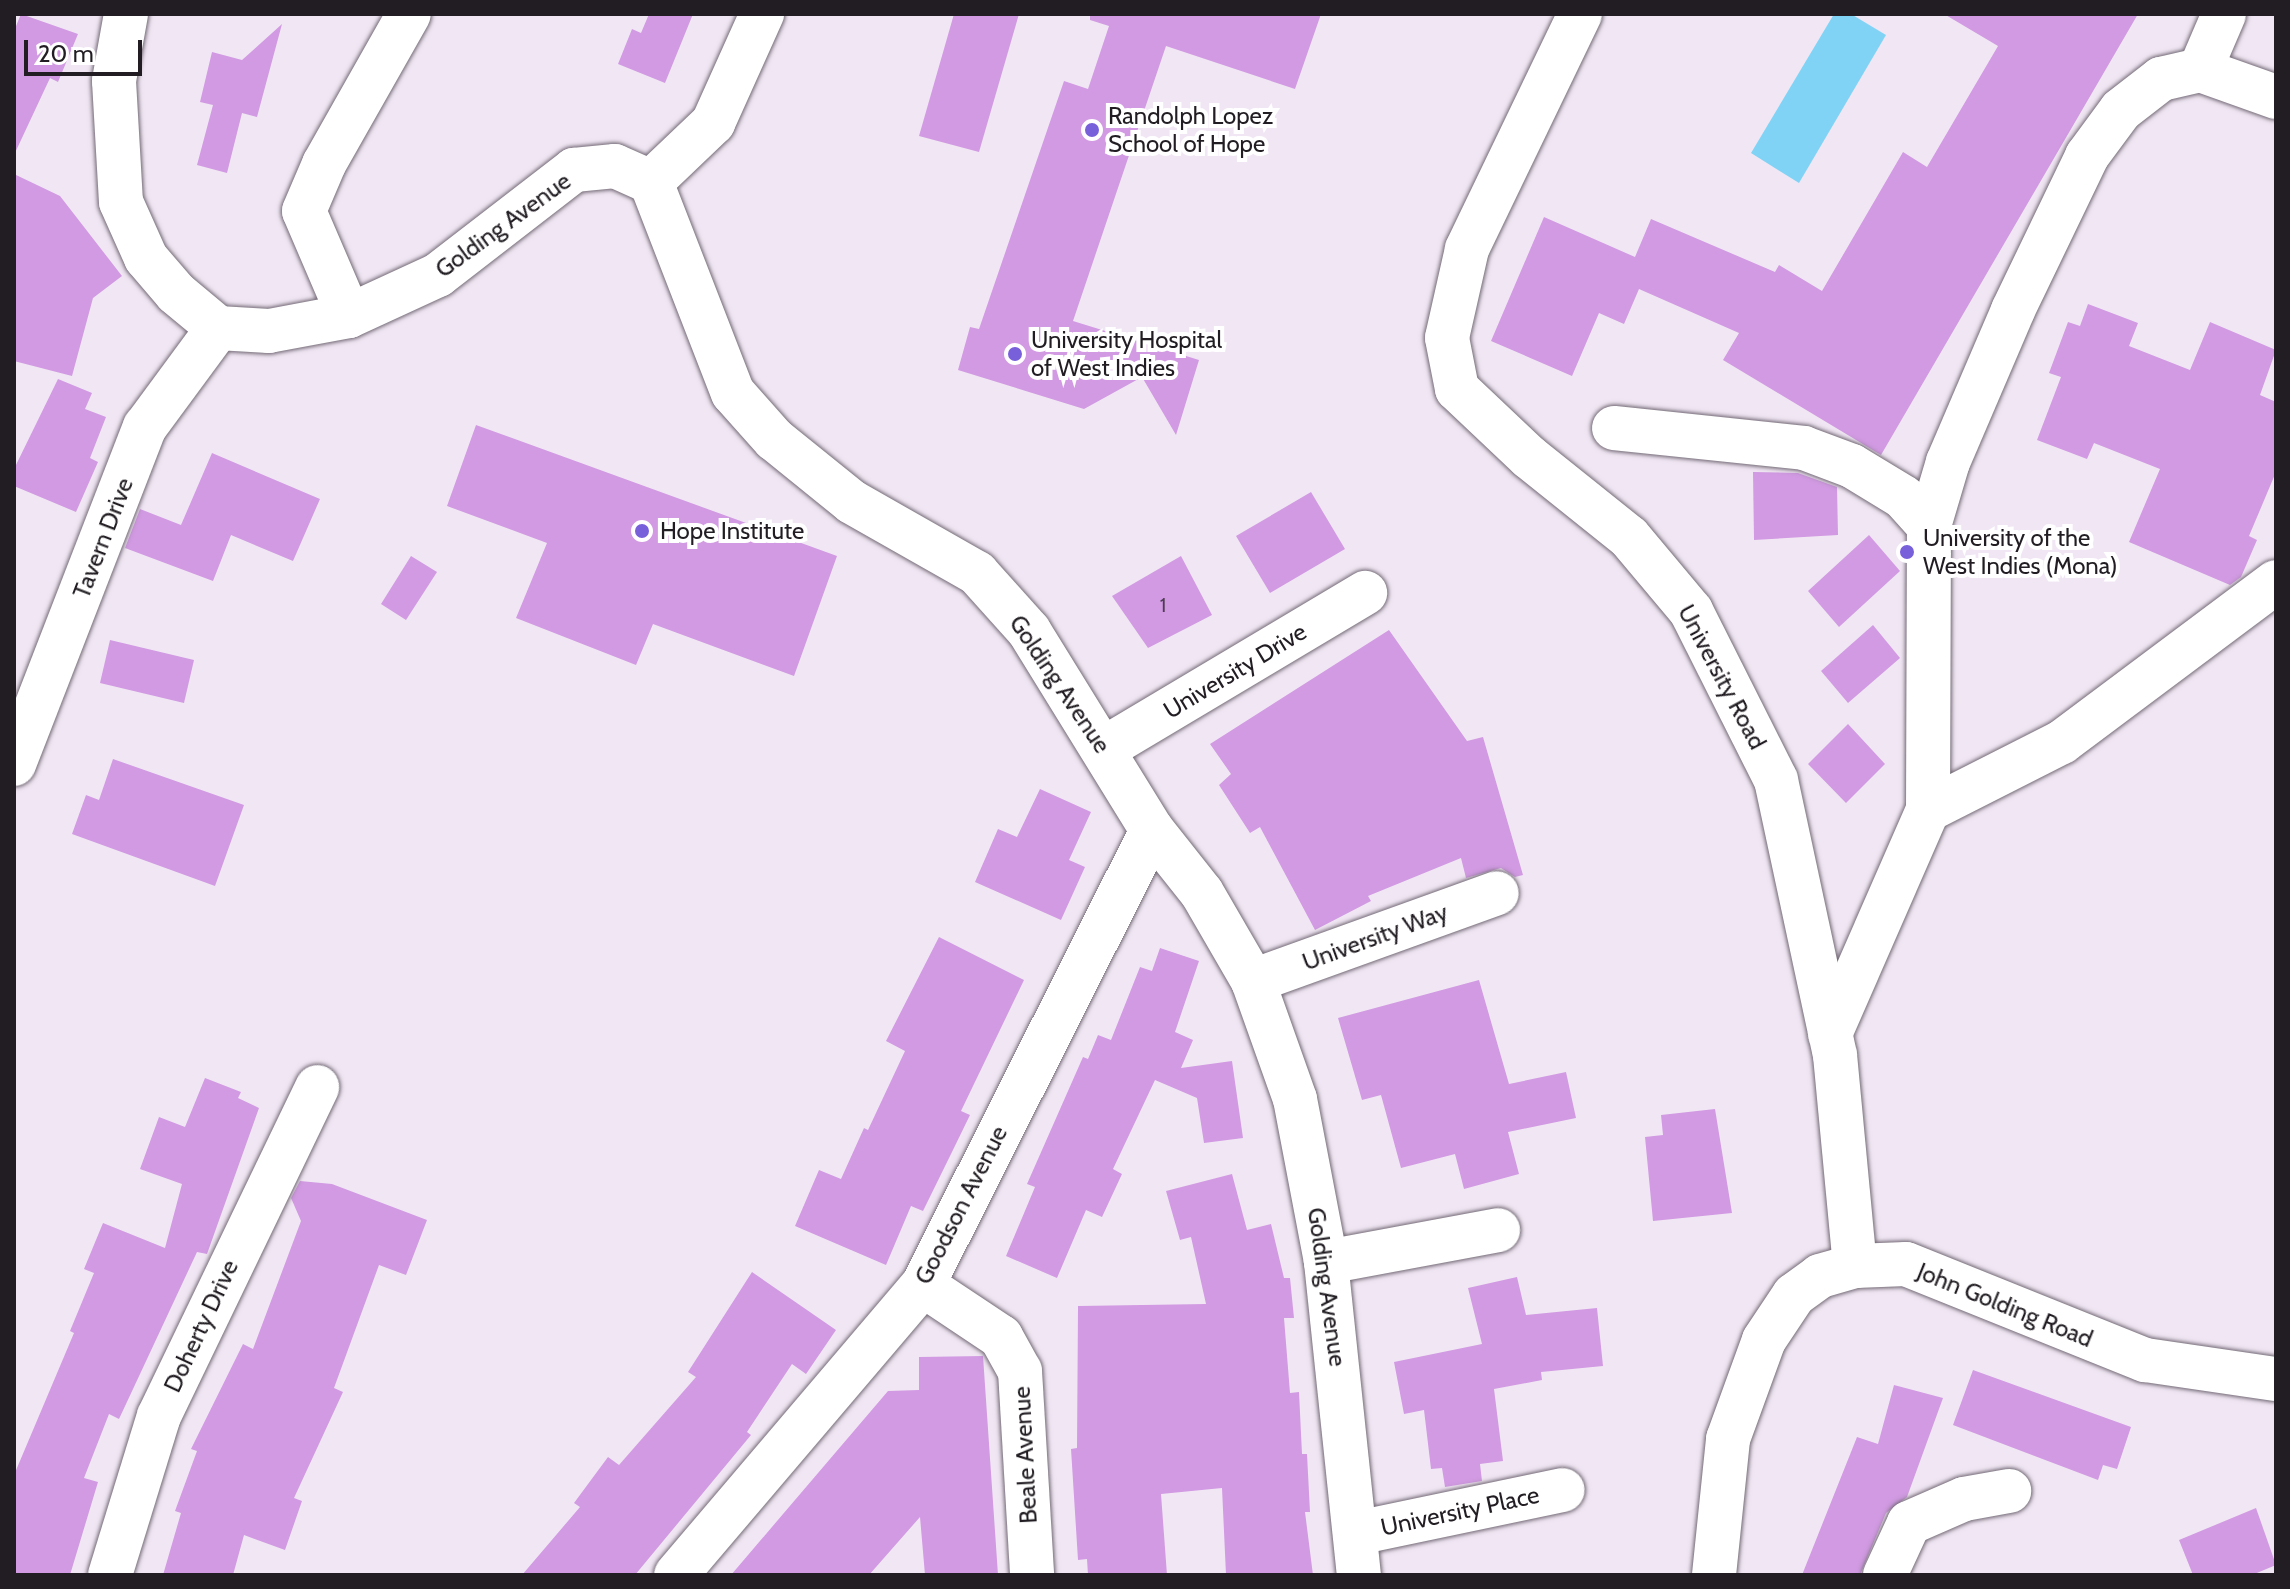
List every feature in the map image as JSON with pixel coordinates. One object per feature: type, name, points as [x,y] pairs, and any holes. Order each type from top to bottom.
[{"type":"street","points":[[126,14],[114,81],[121,202],[146,258],[176,293],[218,328]]},
{"type":"street","points":[[349,316],[304,211],[324,164],[409,14]]},
{"type":"street","points":[[651,182],[713,123],[762,14]]},
{"type":"street","name":"University Road","points":[[1580,14],[1467,249],[1447,338],[1457,389],[1529,457],[1629,537],[1691,611],[1776,780],[1830,1034],[1855,1266]]},
{"type":"street","points":[[2200,70],[2224,14]]},
{"type":"street","points":[[1830,1034],[1928,810],[1929,526],[1948,462],[2013,310],[2087,156],[2121,110],[2161,79],[2200,70],[2276,97]]},
{"type":"street","name":"Golding Avenue","points":[[218,328],[269,331],[349,316],[438,275],[574,170],[615,166],[651,182],[733,393],[774,439],[852,502],[977,573],[1029,631],[1105,748],[1152,830],[1202,893],[1253,981],[1295,1099],[1326,1262],[1358,1554]]},
{"type":"street","name":"Tavern Drive","points":[[14,764],[145,427],[218,328]]},
{"type":"street","points":[[1614,428],[1804,448],[1852,466],[1903,497],[1929,526]]},
{"type":"street","points":[[1928,810],[2062,742],[2276,582]]},
{"type":"street","name":"University Drive","points":[[1105,748],[1365,593]]},
{"type":"street","name":"Goodson Avenue","points":[[676,1575],[923,1285],[1152,830]]},
{"type":"street","name":"University Way","points":[[1253,981],[1497,893]]},
{"type":"street","name":"Doherty Drive","points":[[110,1575],[159,1416],[317,1087]]},
{"type":"street","points":[[1326,1262],[1498,1230]]},
{"type":"street","name":"John Golding Road","points":[[1714,1575],[1728,1439],[1764,1340],[1794,1295],[1820,1276],[1855,1266],[1906,1264],[2145,1360],[2276,1379]]},
{"type":"street","name":"Beale Avenue","points":[[923,1285],[1001,1337],[1020,1371],[1032,1575]]},
{"type":"street","name":"University Place","points":[[1358,1554],[1563,1490]]},
{"type":"street","points":[[1885,1575],[1909,1523],[1964,1499],[2009,1491]]},
{"type":"water","points":[[1834,14],[1851,14],[1886,35],[1799,183],[1751,153]]},
{"type":"building","points":[[21,14],[78,34],[58,82],[50,78],[14,155],[14,31]]},
{"type":"building","points":[[649,14],[693,14],[665,83],[618,64],[632,29],[641,33]]},
{"type":"building","points":[[954,14],[1019,14],[979,152],[919,136]]},
{"type":"building","name":"Randolph Lopez School of Hope","points":[[1090,14],[1321,14],[1295,89],[1166,46],[1073,321],[1199,360],[1176,435],[1142,377],[1084,409],[958,370],[970,327],[979,329],[1064,81],[1088,89],[1109,26],[1090,20]]},
{"type":"building","points":[[1944,14],[2138,14],[1881,455],[1723,360],[1739,333],[1639,289],[1624,324],[1599,313],[1572,376],[1491,341],[1544,217],[1635,257],[1651,219],[1775,272],[1779,265],[1822,291],[1903,152],[1927,167],[1998,46]]},
{"type":"building","points":[[282,24],[257,117],[242,113],[227,173],[197,165],[213,105],[200,102],[212,52],[242,60]]},
{"type":"building","points":[[14,174],[60,196],[122,276],[93,298],[72,376],[14,361]]},
{"type":"building","points":[[2088,304],[2138,323],[2129,346],[2190,370],[2210,322],[2276,350],[2260,395],[2276,402],[2276,472],[2249,536],[2257,540],[2241,577],[2230,585],[2129,542],[2160,469],[2094,443],[2087,459],[2037,440],[2061,377],[2049,373],[2068,322],[2080,326]]},
{"type":"building","points":[[58,379],[92,393],[85,409],[106,417],[90,458],[98,462],[76,512],[14,486],[14,469]]},
{"type":"building","name":"Hope Institute","points":[[476,425],[837,556],[794,676],[653,624],[636,665],[516,618],[547,543],[447,506]]},
{"type":"building","points":[[212,453],[320,499],[293,561],[231,535],[213,581],[125,548],[140,509],[181,525]]},
{"type":"building","points":[[1753,472],[1798,473],[1837,487],[1838,535],[1754,540]]},
{"type":"building","points":[[1311,492],[1345,549],[1270,593],[1236,536]]},
{"type":"building","points":[[1869,535],[1900,571],[1839,627],[1808,591]]},
{"type":"building","points":[[411,556],[437,572],[406,620],[381,604]]},
{"type":"building","points":[[1181,556],[1212,615],[1148,648],[1112,596]]},
{"type":"building","points":[[1873,625],[1900,658],[1848,703],[1821,671]]},
{"type":"building","points":[[1389,630],[1467,741],[1483,737],[1523,875],[1515,877],[1501,868],[1466,878],[1461,858],[1368,896],[1371,901],[1315,930],[1260,827],[1250,833],[1219,785],[1231,774],[1210,744]]},
{"type":"building","points":[[110,640],[194,660],[184,703],[100,683]]},
{"type":"building","points":[[1848,724],[1885,764],[1846,803],[1808,764]]},
{"type":"building","points":[[113,759],[244,805],[215,886],[72,834],[86,795],[99,800]]},
{"type":"building","points":[[1040,789],[1091,812],[1069,860],[1085,867],[1061,920],[975,882],[998,829],[1017,837]]},
{"type":"building","points":[[939,937],[1024,980],[961,1111],[970,1115],[923,1211],[911,1206],[886,1265],[795,1226],[819,1170],[841,1179],[864,1128],[868,1130],[905,1051],[886,1041]]},
{"type":"building","points":[[1160,948],[1199,961],[1175,1032],[1193,1040],[1181,1068],[1232,1061],[1243,1138],[1204,1143],[1197,1098],[1155,1080],[1113,1169],[1122,1174],[1102,1217],[1086,1210],[1057,1278],[1006,1256],[1035,1187],[1027,1184],[1083,1057],[1088,1059],[1098,1035],[1111,1040],[1140,967],[1152,971]]},
{"type":"building","points":[[1479,980],[1509,1084],[1566,1072],[1576,1118],[1508,1132],[1519,1174],[1464,1189],[1455,1154],[1401,1168],[1381,1095],[1362,1100],[1338,1018]]},
{"type":"building","points":[[205,1078],[241,1092],[238,1098],[259,1108],[207,1254],[197,1252],[119,1419],[109,1414],[84,1478],[98,1482],[70,1575],[14,1575],[14,1475],[74,1333],[70,1331],[94,1273],[84,1269],[103,1223],[165,1248],[182,1184],[140,1169],[159,1117],[185,1127]]},
{"type":"building","points":[[1715,1109],[1732,1213],[1653,1221],[1645,1137],[1663,1135],[1661,1115]]},
{"type":"building","points":[[1232,1174],[1247,1230],[1271,1224],[1284,1278],[1290,1278],[1294,1318],[1284,1318],[1290,1393],[1299,1392],[1302,1454],[1307,1454],[1310,1512],[1305,1512],[1313,1575],[1226,1575],[1222,1488],[1161,1494],[1167,1575],[1088,1575],[1087,1559],[1078,1560],[1071,1449],[1077,1448],[1078,1306],[1206,1304],[1191,1237],[1180,1240],[1166,1191]]},
{"type":"building","points":[[300,1181],[332,1184],[427,1220],[406,1275],[379,1265],[334,1388],[343,1392],[294,1498],[302,1501],[285,1550],[244,1535],[233,1575],[163,1575],[181,1513],[175,1511],[197,1451],[191,1449],[243,1344],[253,1349],[301,1221],[291,1198]]},
{"type":"building","points":[[752,1272],[836,1330],[806,1374],[792,1364],[747,1432],[751,1435],[635,1575],[522,1575],[580,1507],[574,1503],[608,1457],[619,1465],[696,1377],[688,1372]]},
{"type":"building","points":[[1517,1277],[1526,1315],[1597,1308],[1603,1366],[1541,1372],[1542,1380],[1494,1389],[1503,1461],[1480,1464],[1482,1481],[1445,1487],[1442,1468],[1431,1469],[1424,1410],[1404,1414],[1394,1362],[1482,1344],[1468,1288]]},
{"type":"building","points":[[983,1356],[998,1575],[925,1575],[920,1517],[869,1575],[731,1575],[888,1391],[919,1390],[919,1357]]},
{"type":"building","points":[[1973,1370],[2131,1427],[2117,1469],[2103,1465],[2098,1480],[1953,1425]]},
{"type":"building","points":[[1894,1385],[1943,1398],[1907,1497],[1886,1513],[1860,1575],[1802,1575],[1857,1437],[1878,1444]]},
{"type":"building","points":[[2256,1508],[2276,1565],[2252,1575],[2193,1575],[2179,1540]]},
{"type":"place","name":"Randolph Lopez School of Hope","points":[[1092,130]]},
{"type":"place","name":"University Hospital of West Indies","points":[[1015,354]]},
{"type":"place","name":"Hope Institute","points":[[642,531]]},
{"type":"place","name":"University of the West Indies (Mona)","points":[[1907,552]]}]
